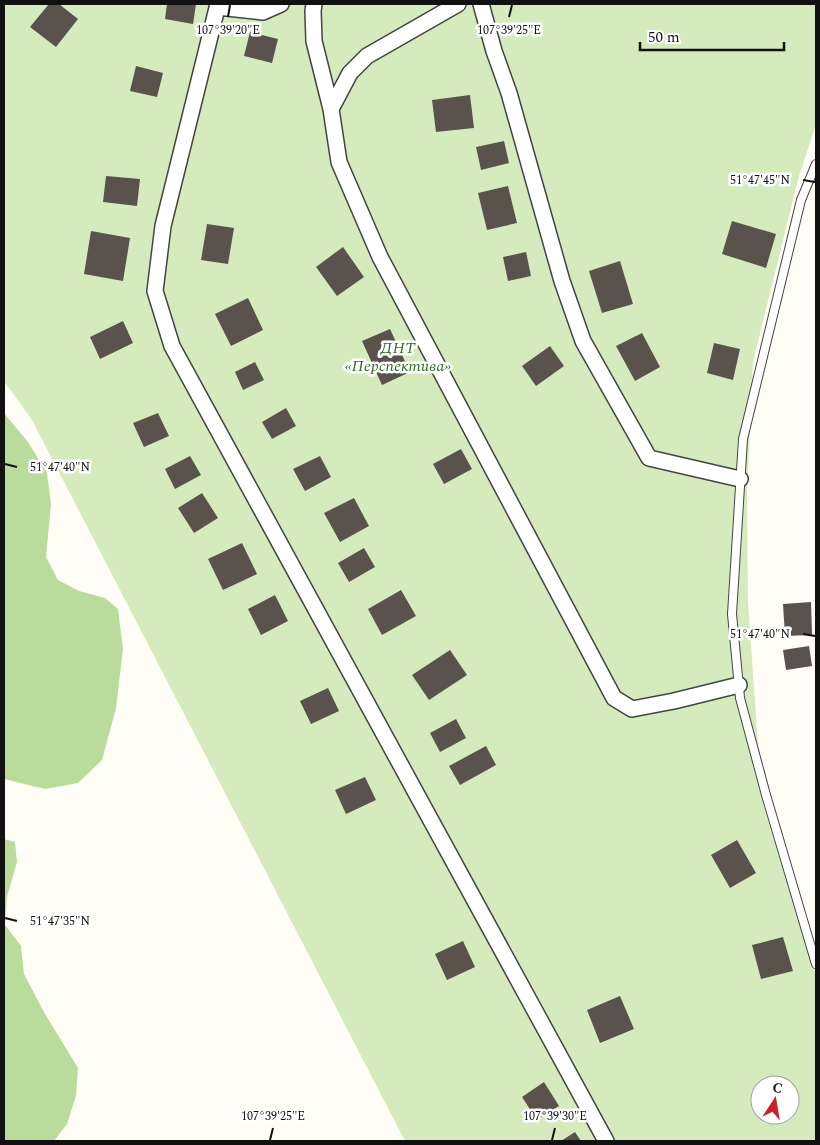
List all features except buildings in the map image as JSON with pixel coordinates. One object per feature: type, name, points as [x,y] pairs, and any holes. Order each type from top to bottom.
[{"type":"street","points":[[280,4],[263,12],[218,5],[163,226],[155,291],[172,346],[606,1141]]},
{"type":"street","points":[[314,4],[314,41],[332,109],[339,162],[380,257],[614,698],[632,708],[674,701],[739,686]]},
{"type":"street","points":[[332,109],[350,74],[367,56],[458,4]]},
{"type":"street","points":[[481,4],[562,281],[583,341],[649,458],[740,479]]},
{"type":"lane","points":[[816,164],[801,200],[743,440],[732,614],[740,698],[766,795],[816,964]]},
{"type":"green space","name":"ДНТ «Перспектива»","points":[[4,4],[816,4],[816,124],[799,176],[753,362],[747,496],[748,601],[758,746],[816,977],[816,1141],[405,1141],[32,420],[4,381]]},
{"type":"green space","points":[[4,413],[28,442],[47,473],[51,504],[46,557],[58,580],[79,591],[105,598],[118,609],[123,649],[116,708],[102,760],[78,783],[45,789],[4,779]]},
{"type":"green space","points":[[4,839],[15,842],[17,862],[7,897],[5,925],[21,946],[24,974],[45,1014],[78,1068],[76,1096],[67,1124],[54,1141],[4,1141]]}]
